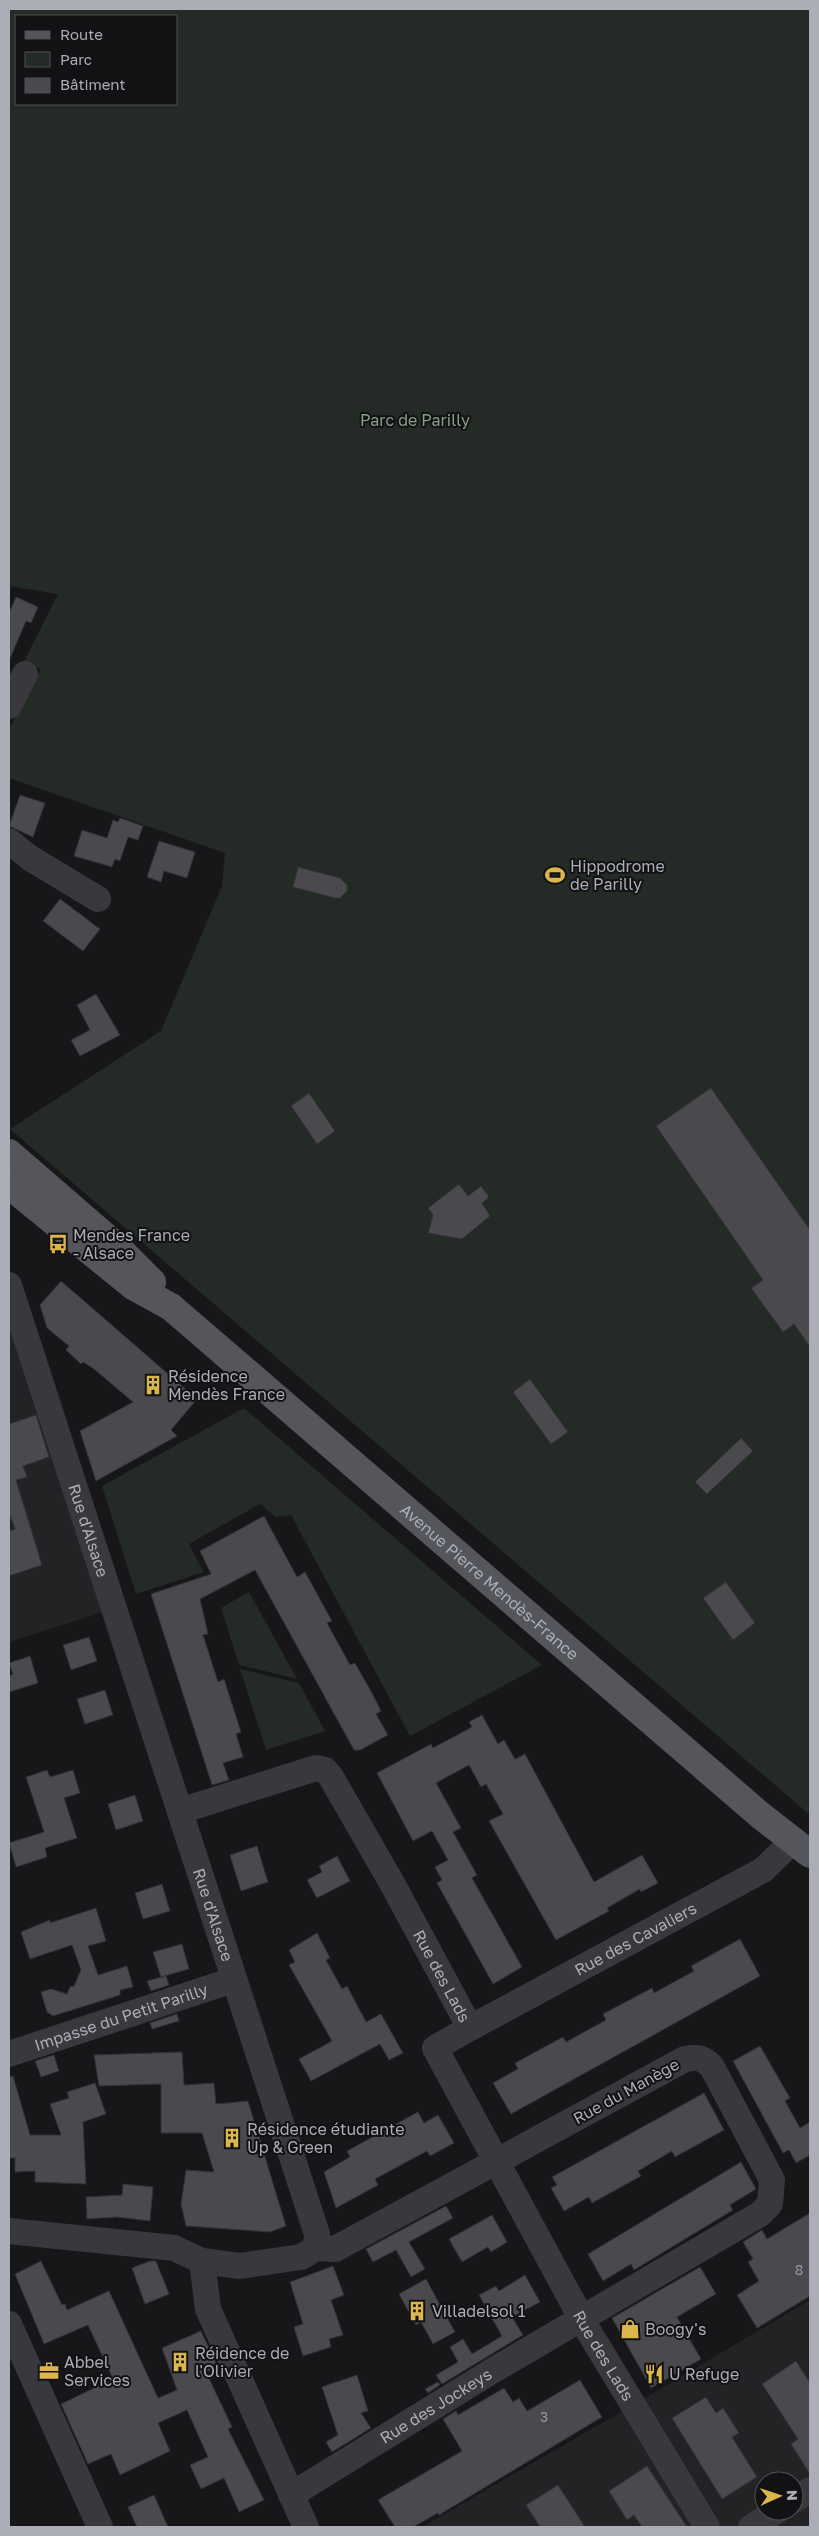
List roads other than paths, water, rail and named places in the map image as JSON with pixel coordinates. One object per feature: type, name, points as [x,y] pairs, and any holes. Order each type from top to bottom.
[{"type":"main road","points":[[9,1152],[140,1280]]},
{"type":"main road","points":[[9,1185],[140,1280]]},
{"type":"main road","name":"Avenue Pierre Mendès-France","points":[[140,1280],[760,1815],[802,1847]]},
{"type":"street","points":[[9,706],[25,674]]},
{"type":"street","points":[[9,841],[30,858],[98,898]]},
{"type":"street","name":"Rue d'Alsace","points":[[9,1285],[317,2234],[316,2248]]},
{"type":"street","name":"Rue des Lads","points":[[180,1811],[316,1768],[325,1770],[393,1885],[470,2028],[435,2048],[495,2162],[633,2407],[707,2527]]},
{"type":"street","name":"Rue des Cavaliers","points":[[470,2028],[763,1870],[802,1847]]},
{"type":"street","name":"Impasse du Petit Parilly","points":[[9,2054],[233,1980]]},
{"type":"street","name":"Rue du Manège","points":[[316,2248],[335,2249],[685,2059],[696,2057],[705,2059],[712,2067],[772,2180],[770,2204],[760,2214],[583,2318]]},
{"type":"street","points":[[9,2231],[174,2248],[202,2261],[240,2266],[301,2257],[316,2248]]},
{"type":"street","points":[[202,2261],[208,2308],[306,2527]]},
{"type":"street","name":"Rue des Jockeys","points":[[291,2495],[583,2318]]},
{"type":"street","points":[[9,2324],[100,2527]]},
{"type":"place","name":"Hippodrome de Parilly","points":[[555,875]]},
{"type":"place","name":"Mendes France - Alsace","points":[[58,1244]]},
{"type":"place","name":"Résidence Mendès France","points":[[153,1385]]},
{"type":"place","name":"Résidence étudiante Up & Green","points":[[232,2138]]},
{"type":"place","name":"Villadelsol 1","points":[[417,2311]]},
{"type":"place","name":"Boogy's","points":[[630,2329]]},
{"type":"place","name":"Réidence de l'Olivier","points":[[180,2362]]},
{"type":"place","name":"Abbel Services","points":[[49,2371]]},
{"type":"place","name":"U Refuge","points":[[654,2374]]},
{"type":"park label","name":"Parc de Parilly","points":[[415,420]]}]
